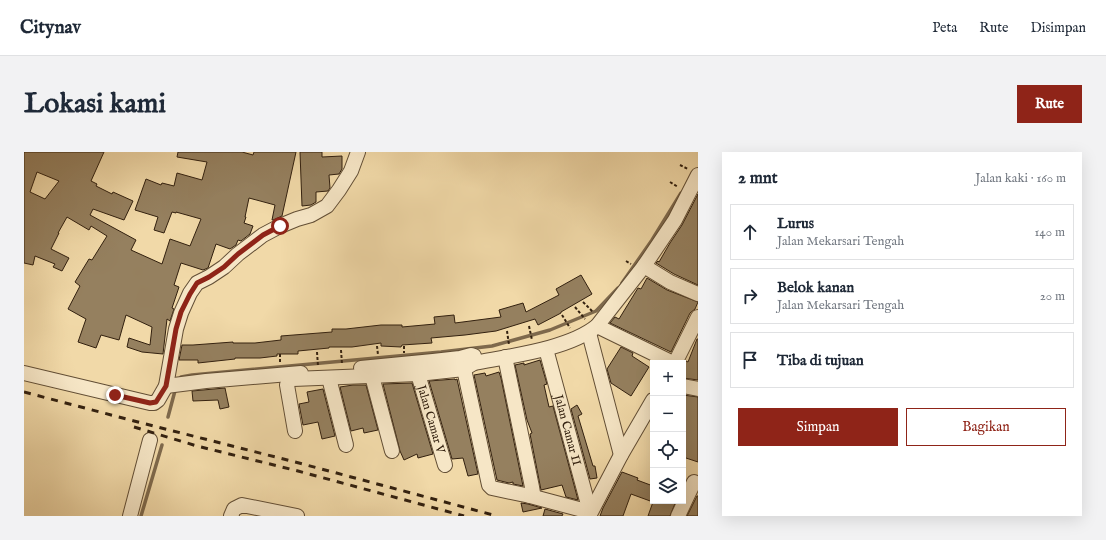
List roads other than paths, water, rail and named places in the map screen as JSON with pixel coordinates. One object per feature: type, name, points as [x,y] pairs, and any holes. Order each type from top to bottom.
[{"type":"street","points":[[173,385],[176,329],[181,312],[197,283],[224,267],[263,235],[280,226],[311,215],[327,206],[351,171],[358,152]]},
{"type":"street","points":[[294,431],[287,385],[289,380],[418,374],[469,366],[507,351],[546,349],[592,324],[644,266],[675,220],[694,173]]},
{"type":"street","points":[[644,266],[670,282],[698,294]]},
{"type":"street","points":[[676,360],[698,317]]},
{"type":"street","points":[[592,324],[668,360]]},
{"type":"street","points":[[592,324],[621,455]]},
{"type":"street","name":"Jalan Camar II","points":[[546,349],[589,514]]},
{"type":"street","points":[[507,351],[533,493],[530,496]]},
{"type":"street","points":[[24,373],[150,403],[156,402],[173,385],[206,380],[433,362],[471,355],[474,356],[476,360],[469,366]]},
{"type":"street","points":[[469,366],[489,486],[492,488],[530,496],[589,514],[650,405]]},
{"type":"street","name":"Jalan Camar V","points":[[418,374],[445,465]]},
{"type":"street","points":[[372,376],[392,452]]},
{"type":"street","points":[[329,378],[346,445]]},
{"type":"street","points":[[686,387],[698,389]]},
{"type":"street","points":[[130,516],[150,440]]},
{"type":"street","points":[[678,516],[694,482]]},
{"type":"street","points":[[231,516],[234,509],[242,505],[297,516]]},
{"type":"waterway","points":[[622,283],[652,240],[681,193]]},
{"type":"waterway","points":[[179,380],[181,377],[192,375],[492,346],[550,330],[596,311],[618,288]]},
{"type":"waterway","points":[[168,417],[176,387]]},
{"type":"waterway","points":[[141,516],[162,445]]},
{"type":"railway","points":[[24,392],[497,516]]},
{"type":"railway","points":[[134,427],[197,446],[298,471],[464,516]]}]
